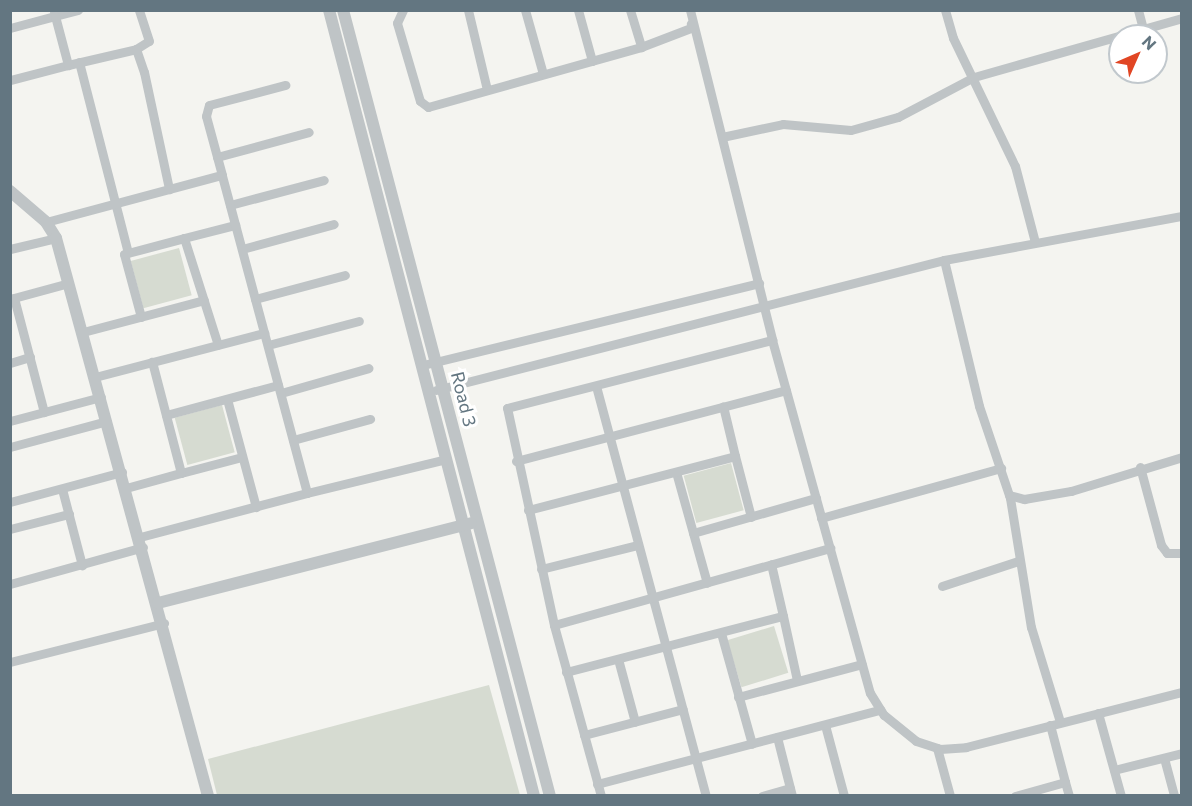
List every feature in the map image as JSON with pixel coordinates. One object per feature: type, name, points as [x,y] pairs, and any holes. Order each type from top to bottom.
[{"type":"street","points":[[10,28],[55,13],[78,10]]},
{"type":"street","points":[[10,80],[136,50],[149,41],[139,10]]},
{"type":"street","name":"Road 3","points":[[329,10],[534,795]]},
{"type":"street","name":"Road 3","points":[[343,10],[550,795]]},
{"type":"street","points":[[403,10],[397,23],[424,105],[433,106],[592,61],[693,27]]},
{"type":"street","points":[[468,10],[487,90]]},
{"type":"street","points":[[525,10],[543,74]]},
{"type":"street","points":[[578,10],[592,61]]},
{"type":"street","points":[[630,10],[641,46]]},
{"type":"street","points":[[688,10],[772,340],[870,693],[880,710],[916,741],[937,747],[966,747],[1182,692]]},
{"type":"street","points":[[945,10],[953,38],[974,77],[1015,166],[1035,242]]},
{"type":"street","points":[[55,13],[68,65]]},
{"type":"street","points":[[1159,24],[1182,18]]},
{"type":"street","points":[[722,137],[783,124],[851,130],[898,117],[974,77],[1108,38]]},
{"type":"street","points":[[136,50],[144,72],[169,189]]},
{"type":"street","points":[[79,62],[128,253]]},
{"type":"street","points":[[285,86],[209,105],[206,116],[307,493]]},
{"type":"street","points":[[217,157],[309,132]]},
{"type":"street","points":[[46,222],[222,175]]},
{"type":"street","points":[[230,205],[324,180]]},
{"type":"street","points":[[10,191],[46,222],[56,238],[164,623],[208,795]]},
{"type":"street","points":[[428,392],[944,260],[1182,216]]},
{"type":"street","points":[[242,249],[334,224]]},
{"type":"street","points":[[141,317],[124,254],[235,225]]},
{"type":"street","points":[[10,249],[56,238]]},
{"type":"street","points":[[184,238],[218,345]]},
{"type":"street","points":[[944,260],[979,406],[1009,495],[1018,561],[1031,627],[1060,722]]},
{"type":"street","points":[[255,299],[345,275]]},
{"type":"street","points":[[44,412],[12,298],[69,283]]},
{"type":"street","points":[[423,365],[759,283]]},
{"type":"street","points":[[83,332],[204,300]]},
{"type":"street","points":[[268,345],[359,321]]},
{"type":"street","points":[[95,377],[264,333]]},
{"type":"street","points":[[601,795],[554,625],[516,461],[507,408],[772,340]]},
{"type":"street","points":[[10,363],[30,357]]},
{"type":"street","points":[[152,362],[181,473]]},
{"type":"street","points":[[166,415],[226,399],[369,368]]},
{"type":"street","points":[[596,386],[706,795]]},
{"type":"street","points":[[516,461],[786,390]]},
{"type":"street","points":[[10,421],[101,397]]},
{"type":"street","points":[[226,399],[256,507]]},
{"type":"street","points":[[723,406],[752,516]]},
{"type":"street","points":[[293,440],[370,419]]},
{"type":"street","points":[[10,447],[107,421]]},
{"type":"street","points":[[528,510],[735,456]]},
{"type":"street","points":[[126,489],[242,457]]},
{"type":"street","points":[[1009,495],[1024,498],[1071,490],[1182,457]]},
{"type":"street","points":[[10,584],[82,565],[141,542],[256,507],[446,459]]},
{"type":"street","points":[[821,518],[1001,468]]},
{"type":"street","points":[[1140,468],[1161,545],[1167,552],[1182,553]]},
{"type":"street","points":[[10,502],[122,472]]},
{"type":"street","points":[[676,472],[707,583]]},
{"type":"street","points":[[62,489],[82,565]]},
{"type":"street","points":[[693,533],[816,498]]},
{"type":"street","points":[[10,529],[69,514]]},
{"type":"street","points":[[158,603],[477,522]]},
{"type":"street","points":[[542,569],[639,545]]},
{"type":"street","points":[[554,625],[830,548]]},
{"type":"street","points":[[942,586],[1018,561]]},
{"type":"street","points":[[771,564],[797,680]]},
{"type":"street","points":[[566,672],[783,616]]},
{"type":"street","points":[[10,662],[164,623]]},
{"type":"street","points":[[721,633],[752,744]]},
{"type":"street","points":[[618,659],[635,722]]},
{"type":"street","points":[[738,697],[862,664]]},
{"type":"street","points":[[585,735],[683,709]]},
{"type":"street","points":[[597,784],[880,710]]},
{"type":"street","points":[[1098,713],[1120,795]]},
{"type":"street","points":[[825,725],[844,795]]},
{"type":"street","points":[[1050,725],[1069,795]]},
{"type":"street","points":[[762,795],[791,792],[777,737]]},
{"type":"street","points":[[937,747],[950,795]]},
{"type":"street","points":[[1114,770],[1182,753]]},
{"type":"street","points":[[1164,758],[1174,795]]},
{"type":"street","points":[[1015,795],[1065,782]]},
{"type":"shaded area","points":[[179,248],[192,295],[143,308],[131,261]]},
{"type":"shaded area","points":[[222,405],[235,452],[187,465],[175,418]]},
{"type":"shaded area","points":[[731,463],[744,510],[696,523],[684,476]]},
{"type":"shaded area","points":[[774,626],[788,673],[741,687],[727,640]]},
{"type":"shaded area","points":[[489,685],[520,795],[217,795],[208,759]]}]
